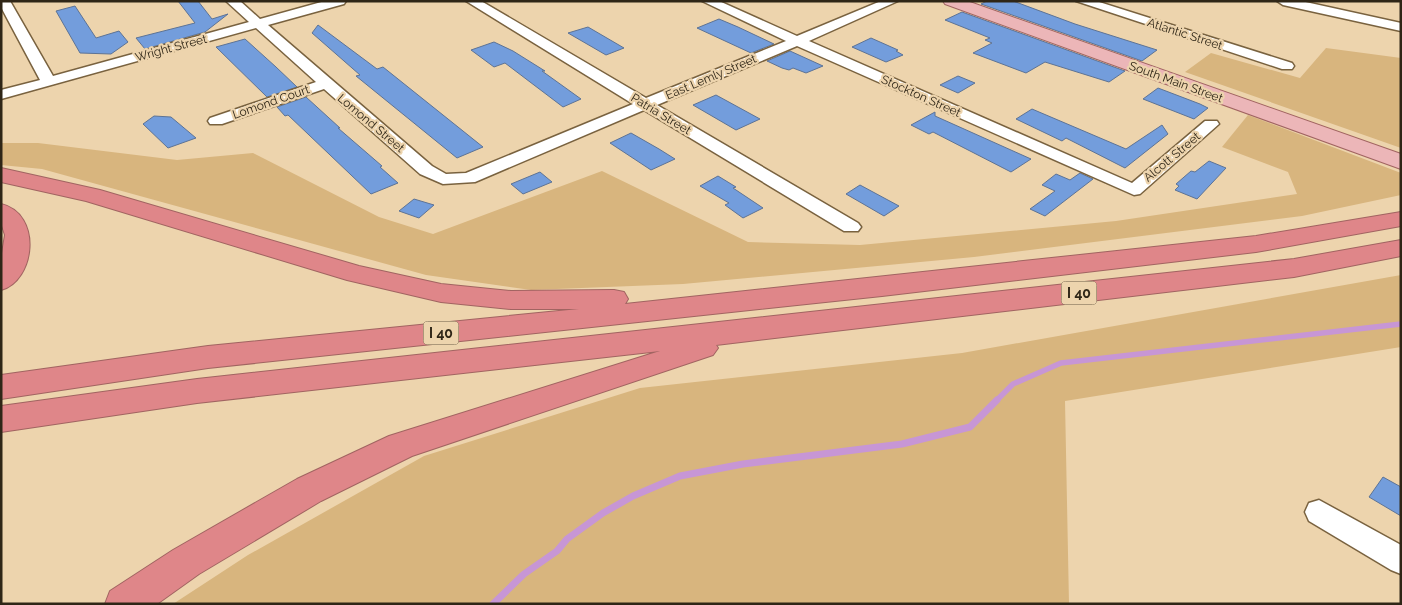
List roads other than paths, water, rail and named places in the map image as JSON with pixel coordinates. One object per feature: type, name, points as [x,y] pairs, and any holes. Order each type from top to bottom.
[{"type":"highway","points":[[1,175],[92,195],[356,274],[441,293],[511,300],[611,299],[767,288],[882,287]]},
{"type":"highway","points":[[1,211],[14,222],[18,232],[19,244],[13,262],[1,281]]},
{"type":"highway","name":"I 40","points":[[1,387],[208,357],[882,287],[1256,244],[1401,218]]},
{"type":"highway","name":"I 40","points":[[1,418],[197,391],[756,330],[1294,268],[1401,248]]},
{"type":"highway","points":[[124,604],[186,562],[309,490],[401,446],[756,330]]},
{"type":"main road","name":"South Main Street","points":[[951,1],[1401,162]]},
{"type":"street","points":[[4,1],[48,82]]},
{"type":"street","name":"Lomond Street","points":[[232,1],[426,170],[443,179],[470,178],[530,151]]},
{"type":"street","name":"Wright Street","points":[[1,95],[340,1]]},
{"type":"street","name":"Patria Street","points":[[472,1],[851,227]]},
{"type":"street","name":"Stockton Street","points":[[708,1],[1134,190]]},
{"type":"street","name":"East Lemly Street","points":[[530,151],[892,1]]},
{"type":"street","name":"Atlantic Street","points":[[1082,1],[1287,66]]},
{"type":"street","points":[[1283,1],[1401,28]]},
{"type":"street","name":"Lomond Court","points":[[216,121],[325,84]]},
{"type":"street","name":"Alcott Street","points":[[1134,190],[1211,124]]},
{"type":"street","points":[[1318,512],[1401,561]]},
{"type":"waterway","points":[[493,604],[524,574],[557,551],[567,539],[603,513],[633,496],[680,476],[743,464],[902,444],[970,427],[1013,384],[1061,363],[1401,324]]}]
